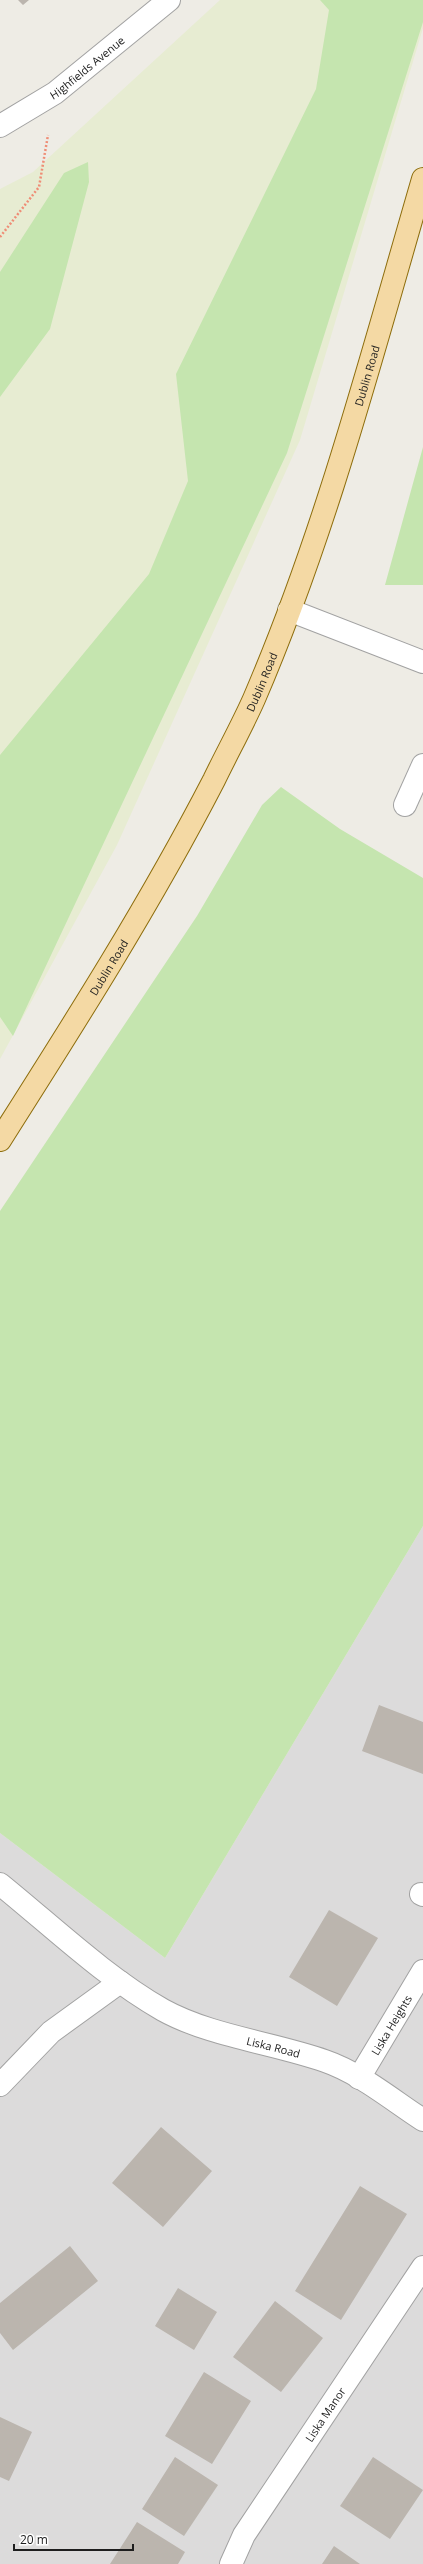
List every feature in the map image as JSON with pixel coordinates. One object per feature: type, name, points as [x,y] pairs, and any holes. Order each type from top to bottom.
[{"type":"main road","name":"Dublin Road","points":[[0,1140],[98,986],[185,836],[254,700],[289,610],[333,485],[423,179]]},
{"type":"street","name":"Highfields Avenue","points":[[0,126],[55,93],[169,0]]},
{"type":"street","points":[[289,610],[423,662]]},
{"type":"street","points":[[405,805],[423,765]]},
{"type":"street","name":"Liska Road","points":[[0,1884],[120,1982],[164,2010],[218,2031],[326,2061],[359,2078],[423,2120]]},
{"type":"street","name":"Liska Heights","points":[[359,2078],[423,1971]]},
{"type":"street","points":[[0,2085],[51,2032],[120,1982]]},
{"type":"street","name":"Liska Manor","points":[[231,2564],[244,2535],[423,2267]]},
{"type":"path","points":[[0,237],[39,187],[55,93]]},
{"type":"shaded area","points":[[423,1526],[423,2564],[0,2564],[0,1833],[165,1958]]},
{"type":"green space","points":[[220,0],[423,0],[423,28],[300,440],[117,845],[0,1059],[0,189],[33,172]]},
{"type":"green space","points":[[320,0],[423,0],[423,22],[287,453],[13,1036],[0,1017],[0,755],[149,574],[188,481],[176,374],[316,89],[329,10]]},
{"type":"green space","points":[[88,162],[89,182],[50,329],[0,397],[0,272],[64,173]]},
{"type":"green space","points":[[423,447],[423,585],[385,585]]},
{"type":"green space","points":[[281,787],[340,829],[423,878],[423,1526],[165,1958],[0,1833],[0,1211],[197,916],[262,805]]},
{"type":"building","points":[[18,0],[29,0],[23,5]]},
{"type":"building","points":[[379,1705],[423,1722],[423,1774],[362,1751]]},
{"type":"building","points":[[329,1910],[378,1938],[337,2006],[289,1977]]},
{"type":"building","points":[[161,2127],[212,2171],[163,2227],[112,2183]]},
{"type":"building","points":[[360,2186],[407,2214],[341,2320],[295,2291]]},
{"type":"building","points":[[70,2246],[98,2281],[13,2350],[0,2333],[0,2303]]},
{"type":"building","points":[[178,2288],[217,2312],[194,2350],[155,2326]]},
{"type":"building","points":[[275,2301],[323,2338],[281,2392],[233,2357]]},
{"type":"building","points":[[204,2372],[251,2401],[212,2464],[165,2436]]},
{"type":"building","points":[[0,2417],[32,2432],[9,2481],[0,2477]]},
{"type":"building","points":[[175,2457],[218,2485],[184,2536],[142,2509]]},
{"type":"building","points":[[373,2457],[423,2490],[390,2539],[340,2506]]},
{"type":"building","points":[[137,2522],[185,2552],[178,2564],[110,2564]]},
{"type":"building","points":[[334,2546],[360,2564],[322,2564]]}]
